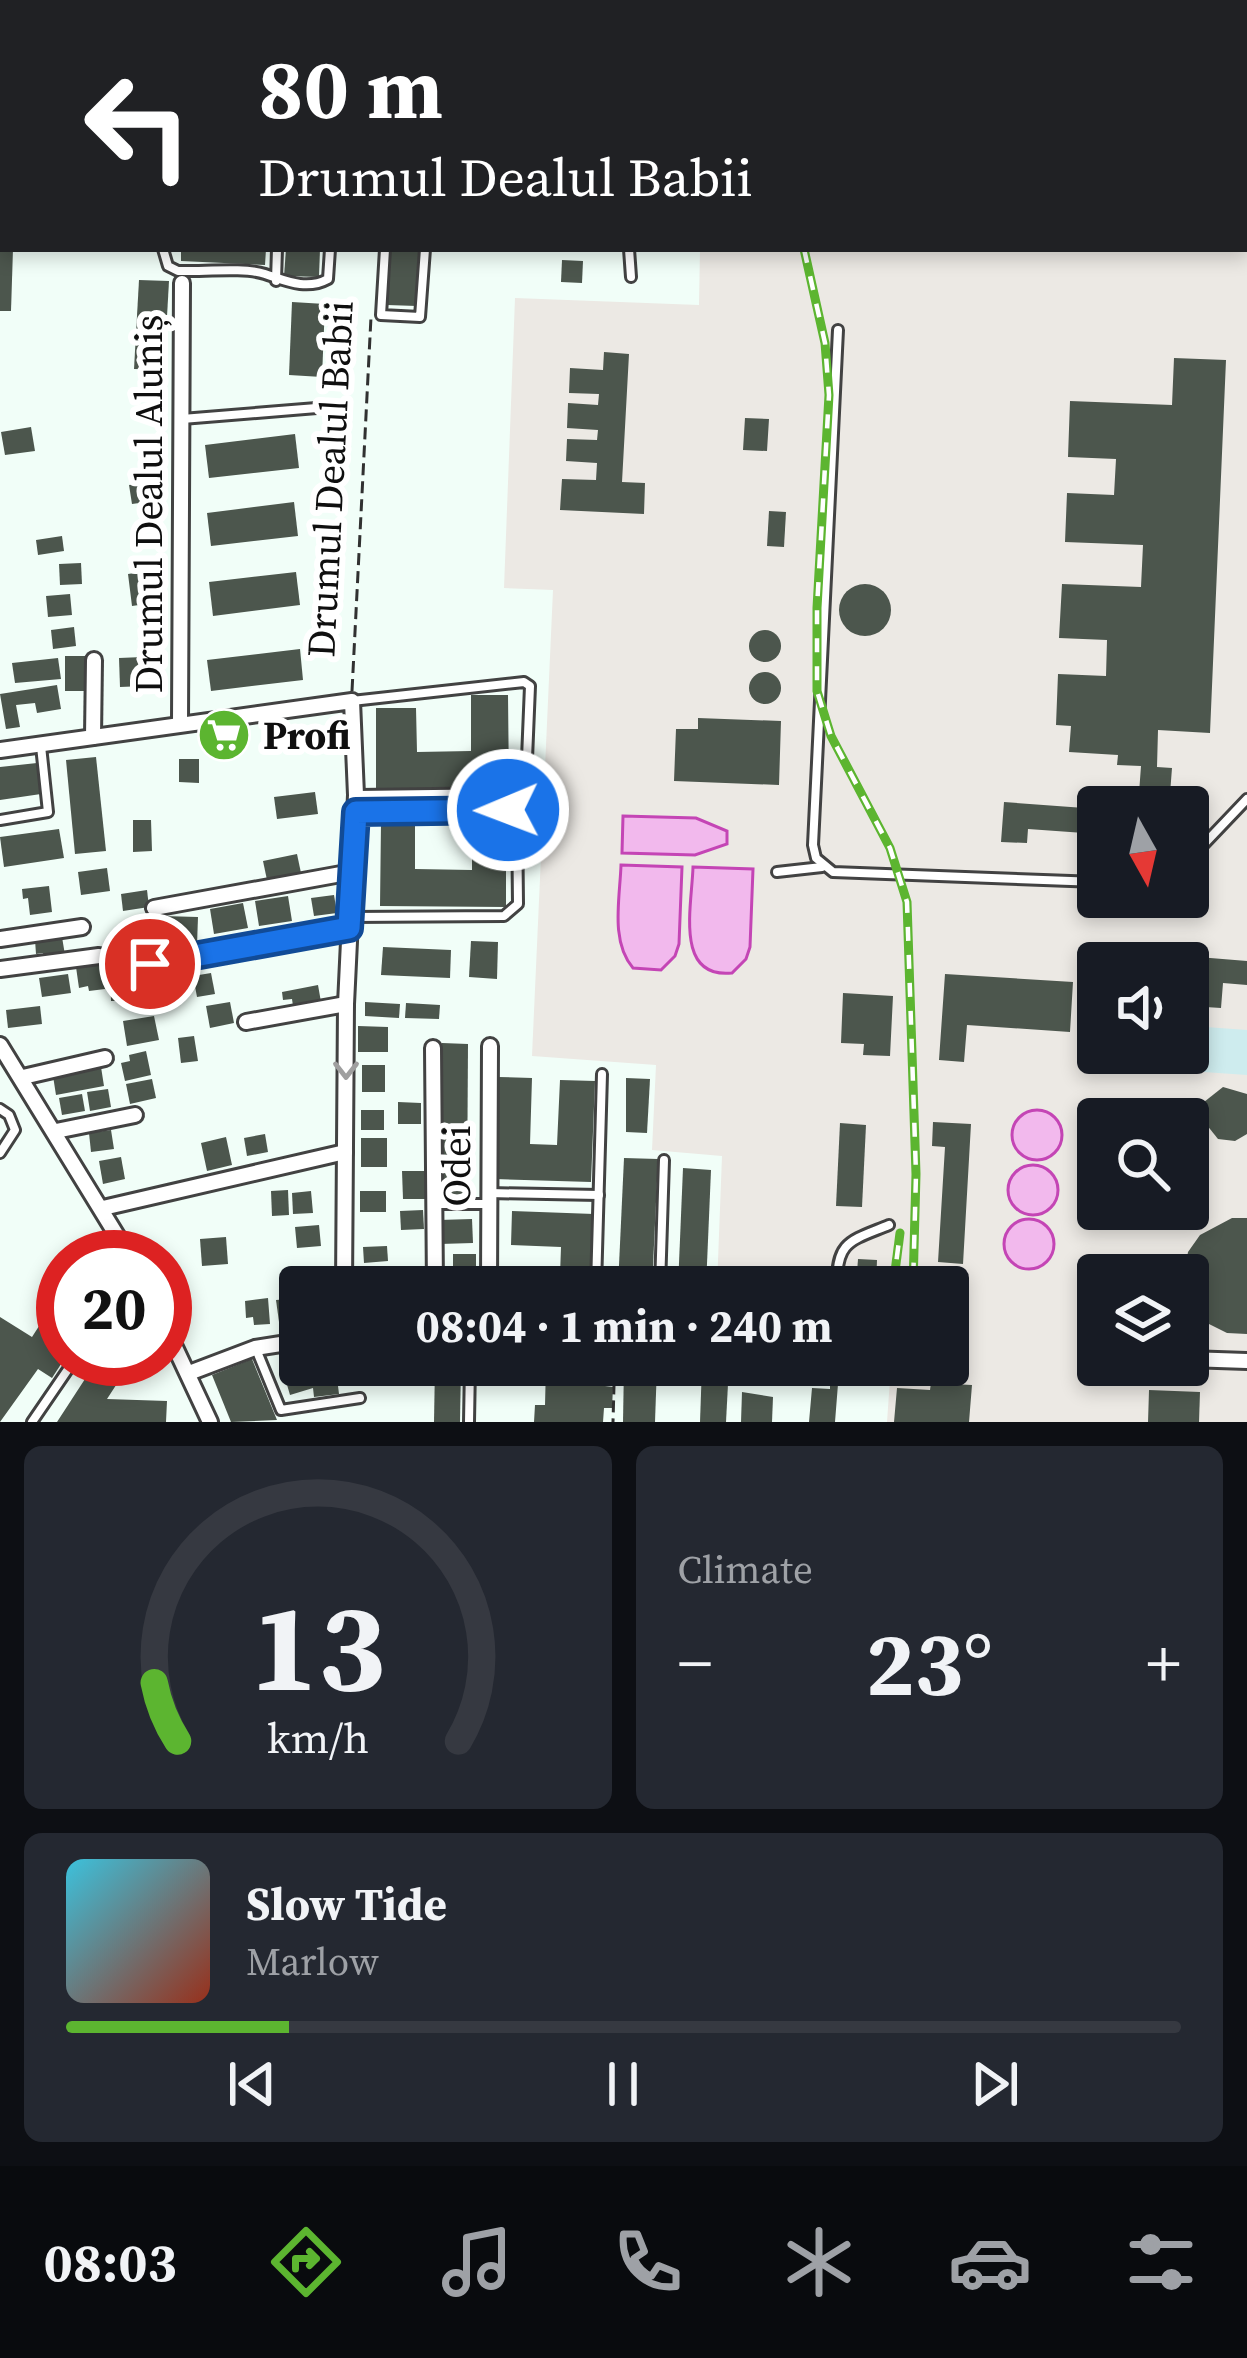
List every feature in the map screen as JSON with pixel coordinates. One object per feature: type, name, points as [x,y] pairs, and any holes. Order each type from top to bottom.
[{"type":"street","name":"Drumul Dealul Aluniș","points":[[180,724],[182,284]]},
{"type":"street","points":[[93,737],[94,660]]},
{"type":"street","name":"Drumul Dealul Aluniș","points":[[0,751],[352,701]]},
{"type":"street","name":"Drumul Dealul Babii","points":[[344,1266],[346,1004],[356,812],[352,701]]},
{"type":"street","points":[[154,908],[352,872]]},
{"type":"street","points":[[144,1002],[150,964],[350,922]]},
{"type":"street","points":[[0,938],[82,927]]},
{"type":"street","points":[[0,970],[99,956]]},
{"type":"street","points":[[246,1022],[346,1004]]},
{"type":"street","points":[[0,1045],[115,1230]]},
{"type":"street","name":"Odei","points":[[489,1266],[490,1046]]},
{"type":"street","points":[[434,1048],[435,1266]]},
{"type":"street","points":[[22,1077],[105,1058]]},
{"type":"street","points":[[56,1131],[135,1115]]},
{"type":"street","points":[[103,1208],[345,1152]]},
{"type":"street","points":[[192,1371],[279,1346]]},
{"type":"street","points":[[1209,1360],[1247,1361]]},
{"type":"street","points":[[192,1379],[210,1422]]},
{"type":"lane","points":[[164,252],[168,266],[178,271],[264,274],[276,282],[321,284],[328,279],[330,252]]},
{"type":"lane","points":[[276,282],[277,252]]},
{"type":"lane","points":[[386,252],[381,315],[420,317],[424,252]]},
{"type":"lane","points":[[630,252],[631,277]]},
{"type":"lane","points":[[838,330],[813,845],[822,866],[832,872],[1077,881]]},
{"type":"lane","points":[[182,419],[329,406]]},
{"type":"lane","points":[[352,701],[524,682],[530,686],[526,783],[520,793],[356,795]]},
{"type":"lane","points":[[0,820],[48,812],[41,745]]},
{"type":"lane","points":[[1209,839],[1247,799]]},
{"type":"lane","points":[[350,922],[504,916],[518,904],[517,814],[508,810],[356,812]]},
{"type":"lane","points":[[778,872],[822,866]]},
{"type":"lane","points":[[597,1266],[602,1074]]},
{"type":"lane","points":[[0,1109],[9,1115],[15,1130],[0,1153]]},
{"type":"lane","points":[[661,1266],[664,1160]]},
{"type":"lane","points":[[435,1204],[599,1195]]},
{"type":"lane","points":[[839,1266],[840,1250],[848,1243],[889,1225]]},
{"type":"lane","points":[[247,1354],[281,1410],[360,1398]]},
{"type":"lane","points":[[32,1422],[57,1386]]},
{"type":"lane","points":[[469,1422],[470,1386]]},
{"type":"path","name":"Drumul Dealul Babii","points":[[352,701],[371,320]]},
{"type":"path","points":[[613,1422],[614,1386]]},
{"type":"shaded area","points":[[700,252],[1247,252],[1247,1422],[887,1422],[890,1386],[969,1386],[969,1266],[718,1266],[722,1156],[652,1150],[656,1065],[532,1056],[553,590],[504,588],[515,298],[699,305]]},
{"type":"shaded area","points":[[623,816],[696,818],[727,831],[727,844],[695,855],[622,853]]},
{"type":"shaded area","points":[[621,865],[682,867],[679,944],[661,970],[633,968],[621,945]]},
{"type":"shaded area","points":[[693,867],[753,869],[750,947],[732,973],[714,972],[694,952],[690,936]]},
{"type":"shaded area","points":[[1209,1027],[1247,1030],[1247,1075],[1209,1072]]},
{"type":"shaded area","points":[[1037,1110],[1055,1117],[1062,1135],[1055,1153],[1037,1160],[1019,1153],[1012,1135],[1019,1117]]},
{"type":"shaded area","points":[[1033,1165],[1051,1172],[1058,1190],[1051,1208],[1033,1215],[1015,1208],[1008,1190],[1015,1172]]},
{"type":"shaded area","points":[[1029,1219],[1047,1226],[1054,1244],[1047,1262],[1029,1269],[1011,1262],[1004,1244],[1011,1226]]},
{"type":"building","points":[[0,252],[13,252],[11,311],[0,311]]},
{"type":"building","points":[[181,252],[266,252],[265,265],[181,261]]},
{"type":"building","points":[[286,252],[320,252],[319,277],[284,276]]},
{"type":"building","points":[[390,252],[420,252],[417,306],[387,305]]},
{"type":"building","points":[[562,260],[583,261],[582,283],[561,282]]},
{"type":"building","points":[[139,280],[169,281],[164,370],[134,369]]},
{"type":"building","points":[[292,302],[325,304],[322,377],[289,375]]},
{"type":"building","points":[[604,352],[629,354],[622,482],[645,483],[644,514],[560,510],[562,479],[596,480],[597,463],[566,461],[567,439],[597,440],[598,430],[567,428],[568,403],[598,405],[599,394],[569,393],[570,368],[603,370]]},
{"type":"building","points":[[1174,358],[1226,360],[1210,733],[1158,730],[1157,767],[1172,768],[1171,786],[1140,786],[1141,766],[1117,765],[1118,755],[1069,752],[1071,726],[1056,725],[1058,674],[1106,676],[1107,640],[1059,638],[1062,584],[1141,587],[1143,545],[1065,542],[1067,493],[1114,495],[1116,459],[1068,457],[1070,401],[1172,405]]},
{"type":"building","points":[[745,418],[769,419],[767,451],[743,450]]},
{"type":"building","points":[[31,427],[35,451],[5,455],[1,432]]},
{"type":"building","points":[[295,434],[299,468],[209,478],[205,445]]},
{"type":"building","points":[[151,482],[154,501],[132,504],[129,485]]},
{"type":"building","points":[[294,502],[298,536],[211,546],[207,513]]},
{"type":"building","points":[[769,511],[786,512],[784,547],[767,546]]},
{"type":"building","points":[[62,536],[64,551],[38,555],[36,540]]},
{"type":"building","points":[[81,563],[82,584],[60,585],[59,564]]},
{"type":"building","points":[[148,571],[153,603],[132,606],[128,574]]},
{"type":"building","points":[[296,572],[300,605],[213,616],[209,582]]},
{"type":"building","points":[[865,584],[884,591],[891,610],[884,629],[865,636],[846,629],[839,610],[846,591]]},
{"type":"building","points":[[70,594],[72,615],[48,617],[46,596]]},
{"type":"building","points":[[74,627],[76,646],[53,649],[51,630]]},
{"type":"building","points":[[765,630],[776,635],[781,646],[776,657],[765,662],[754,657],[749,646],[754,635]]},
{"type":"building","points":[[300,649],[303,680],[211,691],[207,660]]},
{"type":"building","points":[[65,656],[85,656],[85,691],[65,691]]},
{"type":"building","points":[[143,657],[144,686],[120,687],[119,658]]},
{"type":"building","points":[[58,658],[61,679],[15,683],[12,663]]},
{"type":"building","points":[[765,672],[776,677],[781,688],[776,699],[765,704],[754,699],[749,688],[754,677]]},
{"type":"building","points":[[57,685],[61,709],[37,713],[35,703],[16,705],[20,727],[6,729],[0,694]]},
{"type":"building","points":[[471,695],[508,695],[509,788],[376,789],[376,708],[416,708],[417,752],[471,751]]},
{"type":"building","points":[[698,718],[781,721],[779,785],[674,781],[676,729],[698,729]]},
{"type":"building","points":[[96,757],[106,851],[75,854],[66,760]]},
{"type":"building","points":[[179,759],[199,759],[199,783],[179,782]]},
{"type":"building","points":[[37,763],[41,794],[0,800],[0,767]]},
{"type":"building","points":[[315,792],[318,814],[277,819],[274,797]]},
{"type":"building","points":[[1004,802],[1077,807],[1077,832],[1028,829],[1027,843],[1001,842]]},
{"type":"building","points":[[133,820],[151,820],[152,851],[133,852]]},
{"type":"building","points":[[472,822],[506,822],[506,907],[380,906],[381,823],[415,823],[415,869],[472,870]]},
{"type":"building","points":[[59,829],[64,858],[4,867],[0,837]]},
{"type":"building","points":[[297,854],[301,873],[267,880],[263,861]]},
{"type":"building","points":[[107,868],[110,891],[81,895],[78,872]]},
{"type":"building","points":[[49,886],[52,912],[30,915],[22,889]]},
{"type":"building","points":[[147,890],[149,907],[123,911],[121,894]]},
{"type":"building","points":[[334,895],[337,913],[314,916],[311,898]]},
{"type":"building","points":[[288,896],[292,921],[259,926],[255,901]]},
{"type":"building","points":[[243,903],[248,928],[214,934],[210,909]]},
{"type":"building","points":[[162,916],[198,917],[197,945],[161,944]]},
{"type":"building","points":[[62,937],[65,955],[44,958],[43,953],[36,954],[35,940]]},
{"type":"building","points":[[471,941],[498,942],[497,979],[469,977]]},
{"type":"building","points":[[383,947],[451,950],[450,978],[381,975]]},
{"type":"building","points":[[1209,958],[1247,961],[1247,985],[1223,983],[1221,1008],[1209,1007]]},
{"type":"building","points":[[102,964],[105,989],[79,988],[76,967]]},
{"type":"building","points":[[134,967],[135,994],[111,1001],[110,968]]},
{"type":"building","points":[[152,968],[179,968],[178,1003],[151,1003]]},
{"type":"building","points":[[211,973],[215,994],[197,997],[193,976]]},
{"type":"building","points":[[68,974],[71,993],[42,997],[39,978]]},
{"type":"building","points":[[945,974],[1073,982],[1070,1032],[967,1025],[964,1062],[939,1060]]},
{"type":"building","points":[[318,985],[321,1002],[293,1006],[292,999],[283,1000],[282,992]]},
{"type":"building","points":[[843,993],[893,996],[890,1056],[863,1055],[864,1044],[841,1043]]},
{"type":"building","points":[[230,1002],[234,1023],[210,1028],[206,1006]]},
{"type":"building","points":[[365,1002],[400,1004],[399,1018],[365,1016]]},
{"type":"building","points":[[406,1003],[440,1005],[439,1019],[405,1018]]},
{"type":"building","points":[[40,1006],[42,1024],[8,1028],[6,1010]]},
{"type":"building","points":[[154,1016],[159,1040],[127,1046],[123,1021]]},
{"type":"building","points":[[358,1026],[388,1027],[388,1052],[358,1052]]},
{"type":"building","points":[[194,1036],[198,1061],[181,1063],[178,1038]]},
{"type":"building","points":[[442,1043],[468,1044],[467,1200],[441,1200]]},
{"type":"building","points":[[146,1051],[151,1075],[125,1081],[121,1063],[130,1061],[129,1055]]},
{"type":"building","points":[[362,1065],[385,1065],[385,1092],[362,1092]]},
{"type":"building","points":[[101,1067],[104,1086],[56,1095],[53,1076]]},
{"type":"building","points":[[498,1077],[532,1078],[530,1144],[557,1145],[560,1080],[595,1081],[591,1182],[495,1179]]},
{"type":"building","points":[[626,1078],[650,1079],[647,1133],[626,1132]]},
{"type":"building","points":[[152,1079],[156,1098],[130,1104],[126,1084]]},
{"type":"building","points":[[1223,1087],[1247,1094],[1247,1134],[1235,1141],[1218,1139],[1209,1128],[1209,1098]]},
{"type":"building","points":[[108,1089],[111,1107],[90,1111],[87,1092]]},
{"type":"building","points":[[82,1094],[85,1111],[62,1115],[59,1098]]},
{"type":"building","points":[[398,1102],[421,1103],[421,1124],[398,1124]]},
{"type":"building","points":[[361,1110],[384,1110],[384,1130],[361,1130]]},
{"type":"building","points":[[933,1122],[971,1124],[963,1264],[938,1262],[945,1147],[932,1146]]},
{"type":"building","points":[[840,1123],[866,1125],[862,1207],[836,1206]]},
{"type":"building","points":[[111,1130],[114,1149],[91,1152],[89,1133]]},
{"type":"building","points":[[265,1134],[268,1152],[247,1156],[244,1138]]},
{"type":"building","points":[[226,1137],[232,1165],[207,1171],[201,1143]]},
{"type":"building","points":[[361,1138],[387,1138],[387,1167],[361,1167]]},
{"type":"building","points":[[121,1157],[125,1179],[103,1184],[99,1161]]},
{"type":"building","points":[[624,1158],[658,1159],[653,1266],[619,1266]]},
{"type":"building","points":[[683,1168],[711,1170],[707,1266],[679,1266]]},
{"type":"building","points":[[402,1171],[427,1171],[427,1199],[403,1199]]},
{"type":"building","points":[[288,1190],[289,1215],[272,1216],[271,1191]]},
{"type":"building","points":[[311,1191],[313,1213],[293,1214],[292,1193]]},
{"type":"building","points":[[360,1191],[386,1191],[386,1212],[360,1212]]},
{"type":"building","points":[[423,1210],[424,1229],[401,1230],[400,1211]]},
{"type":"building","points":[[512,1211],[594,1214],[592,1266],[560,1266],[561,1247],[511,1245]]},
{"type":"building","points":[[1232,1218],[1247,1218],[1247,1334],[1227,1333],[1209,1324],[1209,1254],[1188,1254],[1200,1235]]},
{"type":"building","points":[[472,1219],[473,1243],[440,1244],[439,1220]]},
{"type":"building","points":[[319,1225],[321,1246],[297,1248],[295,1227]]},
{"type":"building","points":[[226,1237],[228,1264],[202,1266],[200,1239]]},
{"type":"building","points":[[387,1246],[388,1261],[364,1263],[363,1247]]},
{"type":"building","points":[[453,1254],[476,1254],[476,1266],[453,1266]]},
{"type":"building","points":[[858,1259],[877,1260],[877,1266],[858,1266]]},
{"type":"building","points":[[268,1298],[270,1324],[254,1325],[253,1317],[246,1318],[245,1301]]},
{"type":"building","points":[[0,1317],[32,1337],[36,1331],[36,1372],[0,1422]]},
{"type":"building","points":[[252,1359],[277,1420],[231,1422],[212,1375]]},
{"type":"building","points":[[972,1385],[969,1422],[894,1422],[897,1388],[930,1390],[931,1386]]},
{"type":"building","points":[[80,1386],[115,1386],[107,1399],[167,1401],[166,1422],[57,1422]]},
{"type":"building","points":[[287,1386],[338,1386],[339,1394],[314,1397],[313,1388],[290,1395]]},
{"type":"building","points":[[435,1386],[461,1386],[460,1422],[434,1422]]},
{"type":"building","points":[[545,1386],[613,1387],[612,1408],[604,1408],[603,1422],[534,1422],[535,1405],[545,1405]]},
{"type":"building","points":[[624,1386],[656,1386],[655,1422],[623,1422]]},
{"type":"building","points":[[701,1386],[728,1386],[726,1422],[700,1422]]},
{"type":"building","points":[[838,1386],[835,1422],[809,1422],[812,1388]]},
{"type":"building","points":[[1149,1390],[1200,1392],[1199,1422],[1148,1422]]},
{"type":"building","points":[[742,1392],[773,1397],[772,1422],[741,1422]]},
{"type":"railway","points":[[805,252],[825,343],[829,395],[817,691],[831,736],[890,848],[907,902],[916,1174],[914,1266]]},
{"type":"railway","points":[[896,1266],[900,1233]]},
{"type":"place","name":"Profi","points":[[224,735]]},
{"type":"route","points":[[150,964],[349,928],[356,812],[508,810]]}]
